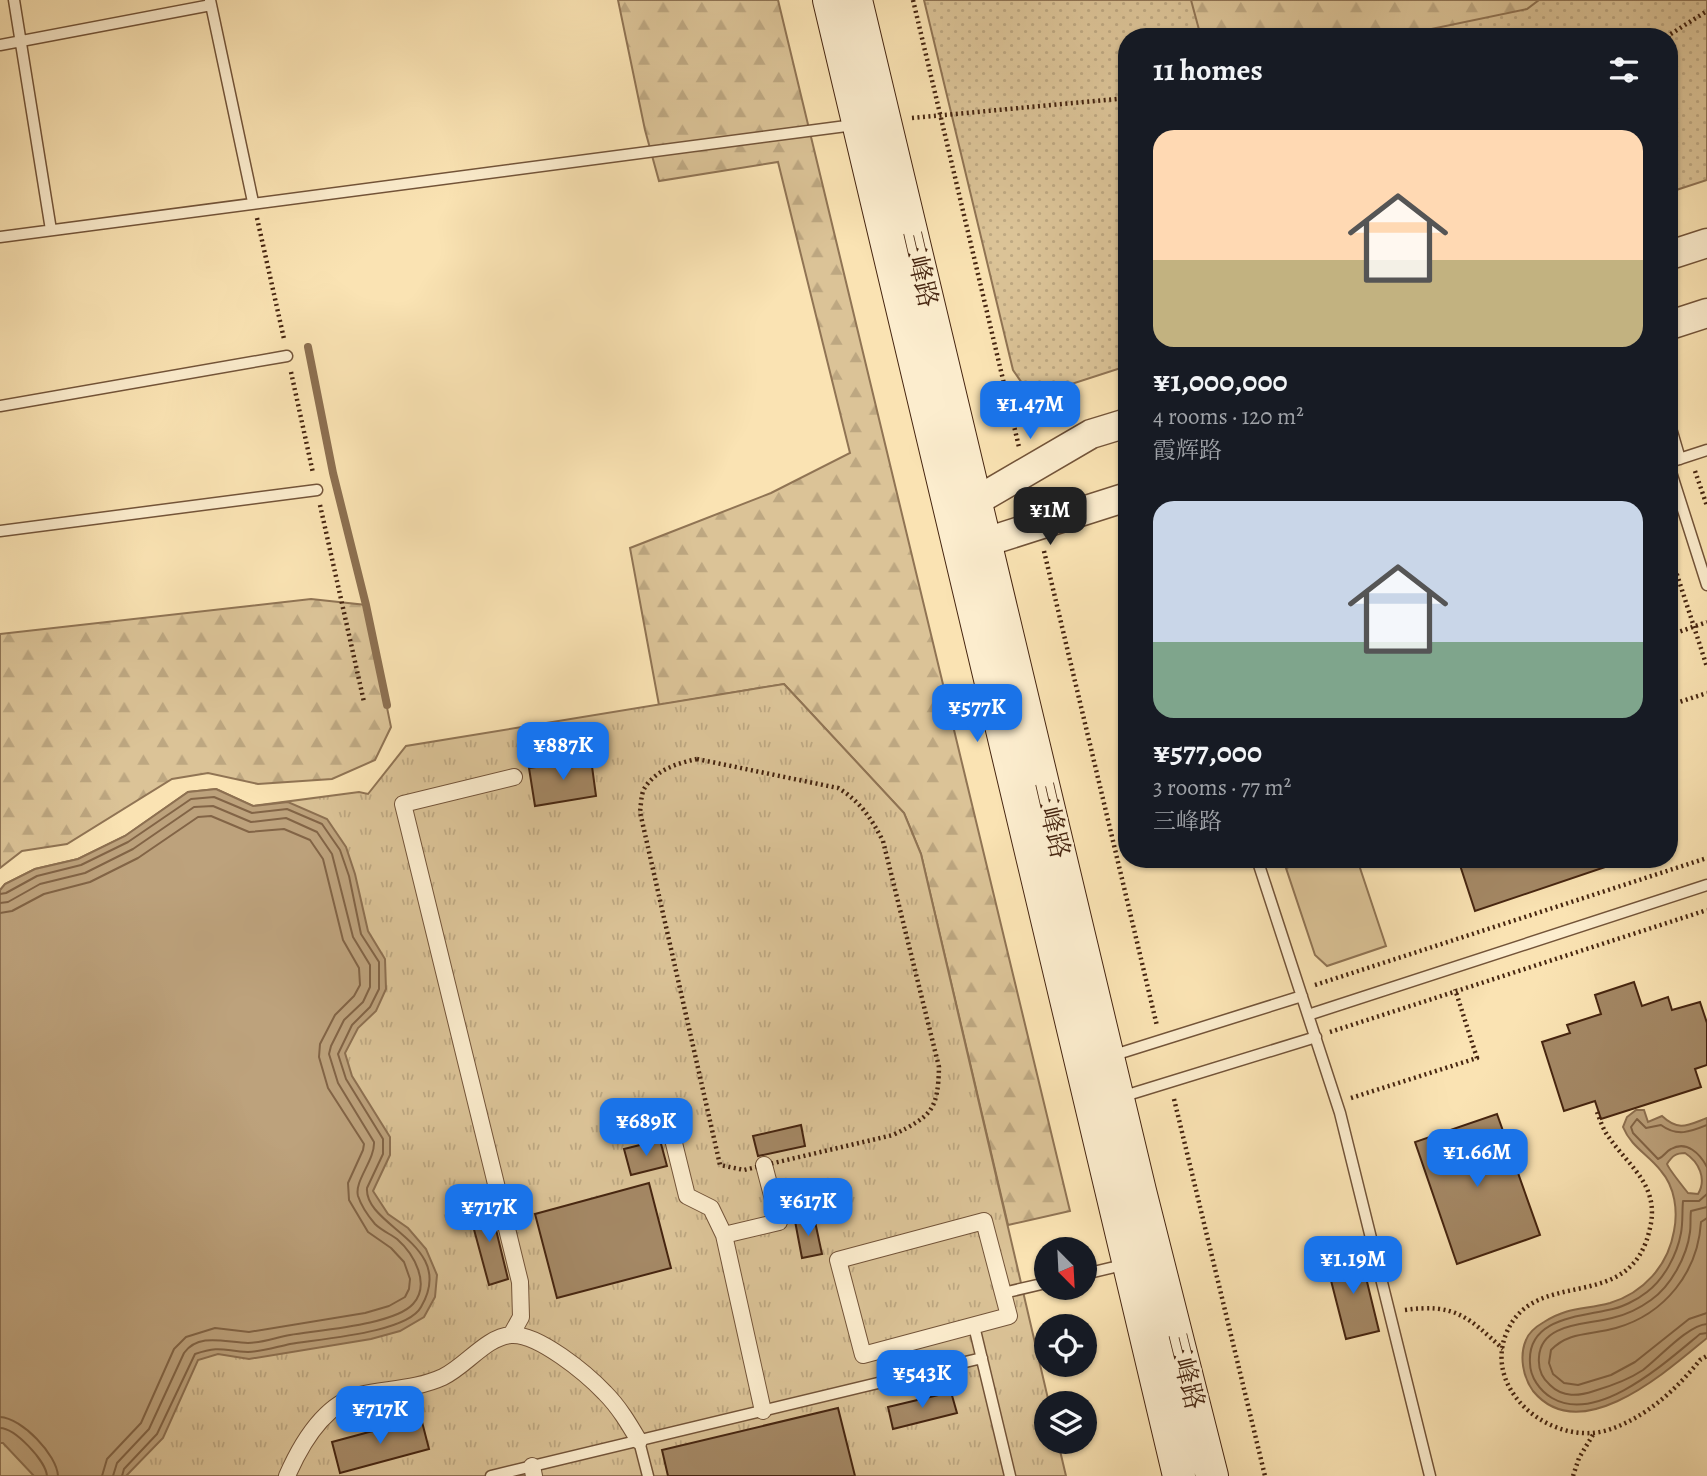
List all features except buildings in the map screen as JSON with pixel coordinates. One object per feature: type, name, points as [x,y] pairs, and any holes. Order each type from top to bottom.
[{"type":"main road","name":"三峰路","points":[[829,0],[872,122]]},
{"type":"main road","name":"三峰路","points":[[856,0],[872,122],[1142,1260],[1179,1476]]},
{"type":"main road","name":"三峰路","points":[[1142,1260],[1212,1476]]},
{"type":"street","points":[[1678,252],[1707,243]]},
{"type":"street","points":[[1678,322],[1707,313]]},
{"type":"street","points":[[962,505],[1091,434],[1118,426]]},
{"type":"street","points":[[972,546],[1118,500]]},
{"type":"street","points":[[511,1335],[521,1317],[520,1282],[403,804],[514,777]]},
{"type":"street","points":[[670,1127],[687,1196],[711,1208],[724,1235],[763,1411]]},
{"type":"street","points":[[724,1235],[779,1222],[764,1165]]},
{"type":"street","points":[[984,1221],[1009,1316],[974,1326],[863,1355],[838,1260],[984,1221]]},
{"type":"street","points":[[287,1476],[328,1410],[356,1396],[415,1386],[442,1378],[463,1366],[488,1343],[511,1335],[535,1339],[605,1392],[623,1413],[639,1441]]},
{"type":"lane","points":[[14,0],[51,230]]},
{"type":"lane","points":[[0,45],[211,3],[253,202]]},
{"type":"lane","points":[[0,237],[872,122]]},
{"type":"lane","points":[[0,405],[287,356]]},
{"type":"lane","points":[[1680,459],[1707,450]]},
{"type":"lane","points":[[0,531],[317,490]]},
{"type":"lane","points":[[1678,494],[1707,585]]},
{"type":"lane","points":[[1260,868],[1337,1103],[1430,1476]]},
{"type":"lane","points":[[1308,1014],[1707,885]]},
{"type":"lane","points":[[1095,1062],[1301,993]]},
{"type":"lane","points":[[1104,1102],[1316,1037]]},
{"type":"lane","points":[[1097,1271],[1142,1260]]},
{"type":"lane","points":[[1003,1293],[1034,1286]]},
{"type":"lane","points":[[974,1326],[1010,1476]]},
{"type":"lane","points":[[491,1476],[533,1471],[639,1441],[982,1359]]},
{"type":"lane","points":[[639,1441],[648,1476]]},
{"type":"path","points":[[913,0],[1025,472]]},
{"type":"path","points":[[1678,30],[1707,12]]},
{"type":"path","points":[[872,122],[1118,99]]},
{"type":"path","points":[[253,202],[365,702]]},
{"type":"path","points":[[1680,459],[1707,506]]},
{"type":"path","points":[[1038,525],[1118,863]]},
{"type":"path","points":[[1678,578],[1707,667]]},
{"type":"path","points":[[1678,632],[1707,622]]},
{"type":"path","points":[[1678,702],[1707,693]]},
{"type":"path","points":[[698,759],[838,788],[855,798],[870,817],[883,841],[939,1067],[938,1091],[930,1113],[914,1124],[893,1135],[764,1165],[744,1170],[720,1165],[640,812],[643,790],[657,774],[678,763],[698,759]]},
{"type":"path","points":[[1678,868],[1707,858]]},
{"type":"path","points":[[1119,868],[1160,1041]]},
{"type":"path","points":[[1301,993],[1677,868]]},
{"type":"path","points":[[1316,1037],[1707,910]]},
{"type":"path","points":[[1337,1103],[1477,1058],[1448,969]]},
{"type":"path","points":[[1170,1082],[1265,1476]]},
{"type":"path","points":[[1597,1112],[1607,1135],[1641,1175],[1648,1190],[1651,1207],[1650,1228],[1633,1266],[1617,1279],[1548,1296],[1528,1306],[1517,1316],[1506,1334],[1501,1355],[1514,1395],[1528,1412],[1564,1431],[1582,1433],[1607,1430],[1632,1419],[1662,1400],[1707,1356]]},
{"type":"path","points":[[1390,1312],[1426,1307],[1451,1311],[1471,1320],[1503,1349]]},
{"type":"path","points":[[1573,1476],[1579,1458],[1595,1432]]},
{"type":"green space","points":[[618,0],[778,0],[1070,1211],[1008,1225],[921,854],[904,813],[784,684],[659,705],[630,548],[771,493],[850,453],[778,162],[659,181],[645,130]]},
{"type":"green space","points":[[924,0],[1707,0],[1707,180],[1678,189],[1678,28],[1118,28],[1118,369],[1047,392],[1024,386],[1013,370]]},
{"type":"green space","points":[[1191,0],[1539,0],[1527,9],[1436,28],[1199,28]]},
{"type":"green space","points":[[311,599],[366,605],[391,727],[375,760],[332,779],[258,784],[208,773],[172,779],[67,844],[22,851],[0,868],[0,634]]},
{"type":"green space","points":[[784,684],[904,813],[921,854],[1034,1339],[1034,1377],[1043,1377],[1046,1391],[1034,1391],[1034,1454],[1061,1454],[1066,1476],[0,1476],[0,890],[5,884],[35,869],[78,859],[125,836],[188,792],[216,789],[253,806],[359,792],[368,794],[406,746]]},
{"type":"green space","points":[[1286,868],[1360,868],[1386,946],[1327,966],[1315,955]]},
{"type":"water","points":[[216,789],[253,806],[288,802],[327,819],[346,847],[368,931],[385,959],[386,989],[376,1011],[358,1028],[345,1053],[352,1076],[390,1137],[390,1155],[373,1191],[388,1214],[408,1228],[426,1249],[437,1275],[435,1297],[424,1317],[400,1331],[371,1339],[249,1359],[218,1354],[198,1360],[163,1438],[126,1476],[34,1476],[0,1443],[0,890],[5,884],[35,869],[78,859],[125,836],[188,792]]},
{"type":"water","points":[[1636,1110],[1644,1110],[1648,1122],[1662,1116],[1679,1126],[1707,1118],[1707,1338],[1670,1368],[1623,1398],[1599,1408],[1575,1412],[1553,1407],[1533,1391],[1523,1366],[1527,1337],[1539,1325],[1553,1317],[1610,1303],[1643,1285],[1660,1267],[1674,1231],[1676,1215],[1670,1184],[1626,1134],[1623,1127],[1627,1117]],"holes":[[[1685,1153],[1698,1166],[1702,1177],[1698,1194],[1688,1193],[1667,1164],[1679,1154]]]},
{"type":"waterway","points":[[308,347],[333,473],[366,605],[387,705]]}]
